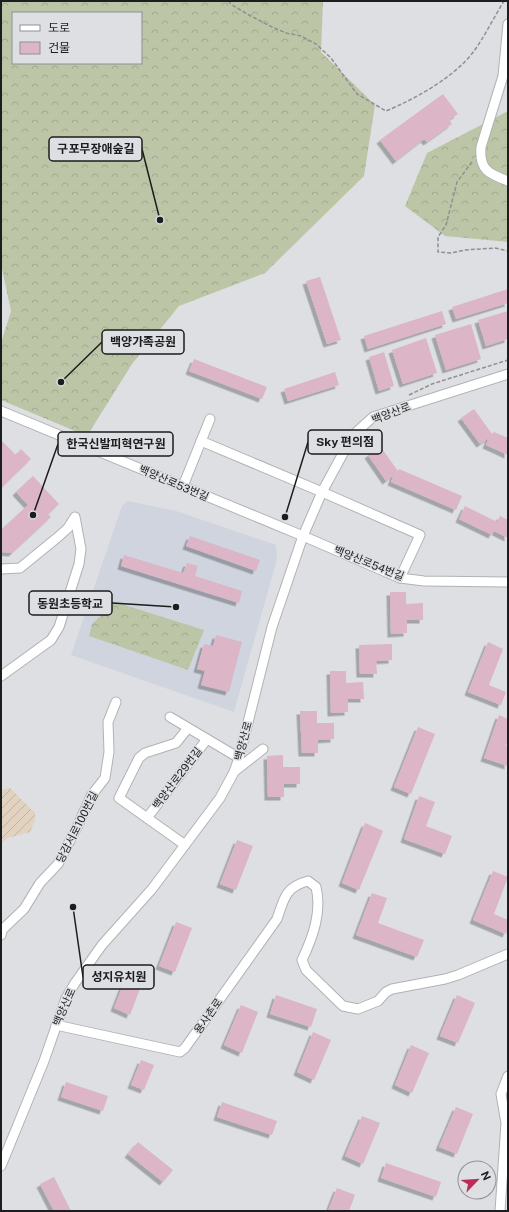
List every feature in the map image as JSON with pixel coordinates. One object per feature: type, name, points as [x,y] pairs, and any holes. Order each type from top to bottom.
[{"type":"street","points":[[508,24],[503,76],[481,147],[480,158],[484,168],[492,175],[508,181]]},
{"type":"street","name":"백양산로","points":[[1,1166],[44,1060],[66,998],[102,945],[152,888],[220,798],[234,772],[239,758],[272,627],[303,536],[322,492],[353,435],[373,417],[508,374]]},
{"type":"street","name":"백양산로53번길","points":[[1,411],[303,536]]},
{"type":"street","points":[[183,486],[210,419]]},
{"type":"street","points":[[201,441],[420,535],[400,578]]},
{"type":"street","points":[[1,569],[20,568],[68,528],[75,516],[81,549],[79,564],[59,627],[51,640],[1,676]]},
{"type":"street","name":"백양산로54번길","points":[[303,536],[400,578],[424,581],[508,582]]},
{"type":"street","name":"당감서로100번길","points":[[1,936],[2,930],[24,909],[40,883],[58,864],[91,796],[105,778],[110,752],[108,722],[116,702]]},
{"type":"street","points":[[170,717],[188,728]]},
{"type":"street","name":"백양산로29번길","points":[[185,845],[119,798],[139,758],[145,753],[176,743],[188,728],[239,758]]},
{"type":"street","name":"백양산로29번길","points":[[147,818],[207,739]]},
{"type":"street","points":[[234,772],[262,749]]},
{"type":"street","name":"용사촌로","points":[[56,1025],[180,1052],[185,1048],[277,919],[288,891],[297,884],[308,881],[316,887],[319,906],[316,924],[302,960],[306,970],[343,1006],[358,1009],[378,1001],[386,992],[392,989],[445,980],[508,954]]},
{"type":"street","points":[[500,1211],[506,1123],[501,1094],[508,1076]]},
{"type":"path","points":[[228,1],[232,5],[270,26],[286,33],[301,36],[316,44],[331,58],[357,94],[386,111],[405,103],[454,72],[474,51],[504,1]]},
{"type":"path","points":[[480,158],[473,161],[457,182],[446,224],[438,237],[438,252],[451,253],[465,250],[495,248],[508,251]]},
{"type":"path","points":[[409,395],[432,384],[508,360]]},
{"type":"shaded area","points":[[127,501],[176,511],[276,545],[277,559],[234,712],[71,655],[122,506]]},
{"type":"shaded area","points":[[10,788],[35,813],[35,820],[30,832],[8,838],[1,843],[1,790]]},
{"type":"green space","points":[[1,1],[323,1],[321,52],[375,105],[364,176],[265,273],[179,306],[132,364],[87,436],[1,400],[1,343],[11,311],[1,264]]},
{"type":"green space","points":[[508,111],[508,242],[445,236],[405,206],[427,153]]},
{"type":"green space","points":[[115,602],[204,630],[188,670],[89,636],[92,624]]},
{"type":"building","points":[[443,94],[458,114],[449,120],[452,124],[427,142],[424,139],[396,161],[380,140]]},
{"type":"building","points":[[320,277],[341,340],[327,344],[306,281]]},
{"type":"building","points":[[508,289],[508,303],[456,319],[452,307]]},
{"type":"building","points":[[442,311],[446,324],[368,349],[364,336]]},
{"type":"building","points":[[508,311],[508,339],[486,346],[478,320]]},
{"type":"building","points":[[471,324],[481,359],[446,370],[435,335]]},
{"type":"building","points":[[426,338],[437,373],[403,384],[392,350]]},
{"type":"building","points":[[384,352],[394,386],[379,391],[369,357]]},
{"type":"building","points":[[194,359],[267,387],[262,399],[189,371]]},
{"type":"building","points":[[335,372],[339,385],[288,401],[284,389]]},
{"type":"building","points":[[474,409],[492,434],[494,432],[508,438],[508,455],[486,445],[489,438],[480,444],[461,418]]},
{"type":"building","points":[[1,440],[16,455],[21,449],[31,459],[1,488]]},
{"type":"building","points":[[380,446],[398,471],[399,469],[462,496],[456,510],[391,482],[394,475],[386,481],[368,455]]},
{"type":"building","points":[[33,476],[59,504],[48,514],[51,517],[12,553],[1,552],[1,530],[28,505],[16,492]]},
{"type":"building","points":[[465,506],[497,522],[500,516],[508,520],[508,538],[494,531],[492,535],[459,519]]},
{"type":"building","points":[[190,536],[260,560],[256,571],[186,546]]},
{"type":"building","points":[[124,555],[183,573],[187,563],[198,566],[195,576],[242,591],[239,603],[121,566]]},
{"type":"building","points":[[390,592],[406,592],[406,604],[423,603],[423,620],[407,620],[407,633],[391,634]]},
{"type":"building","points":[[216,635],[242,642],[229,692],[201,685],[205,671],[197,669],[204,644],[213,646]]},
{"type":"building","points":[[488,642],[503,649],[489,685],[506,692],[501,705],[468,692]]},
{"type":"building","points":[[392,644],[392,660],[376,661],[377,674],[360,674],[359,645]]},
{"type":"building","points":[[330,671],[346,671],[346,683],[363,682],[364,699],[348,699],[348,712],[331,713]]},
{"type":"building","points":[[300,711],[317,711],[317,723],[334,723],[334,739],[318,740],[318,753],[302,753]]},
{"type":"building","points":[[499,715],[508,719],[508,740],[506,746],[508,746],[508,766],[484,758]]},
{"type":"building","points":[[418,727],[435,734],[411,794],[394,787]]},
{"type":"building","points":[[283,755],[283,767],[300,767],[300,784],[284,784],[284,797],[268,797],[267,756]]},
{"type":"building","points":[[419,796],[435,802],[426,826],[452,836],[445,854],[404,839]]},
{"type":"building","points":[[365,823],[383,831],[359,890],[342,883]]},
{"type":"building","points":[[237,840],[253,846],[236,890],[220,884]]},
{"type":"building","points":[[493,871],[508,877],[494,914],[508,920],[508,929],[506,934],[473,920]]},
{"type":"building","points":[[372,893],[387,898],[378,923],[424,940],[417,957],[356,935]]},
{"type":"building","points":[[176,922],[192,928],[175,972],[159,966]]},
{"type":"building","points":[[131,964],[147,970],[130,1015],[114,1008]]},
{"type":"building","points":[[276,995],[317,1009],[311,1027],[270,1014]]},
{"type":"building","points":[[457,995],[475,1003],[458,1043],[440,1036]]},
{"type":"building","points":[[241,1005],[258,1012],[242,1053],[224,1045]]},
{"type":"building","points":[[313,1032],[331,1040],[314,1080],[297,1072]]},
{"type":"building","points":[[411,1045],[429,1053],[412,1093],[395,1085]]},
{"type":"building","points":[[141,1060],[154,1065],[144,1090],[131,1085]]},
{"type":"building","points":[[66,1082],[108,1096],[103,1111],[61,1097]]},
{"type":"building","points":[[222,1102],[277,1121],[272,1135],[217,1117]]},
{"type":"building","points":[[456,1107],[473,1114],[457,1154],[439,1147]]},
{"type":"building","points":[[362,1116],[380,1123],[363,1164],[345,1156]]},
{"type":"building","points":[[138,1142],[173,1170],[163,1182],[128,1154]]},
{"type":"building","points":[[386,1163],[441,1182],[436,1197],[381,1178]]},
{"type":"building","points":[[54,1177],[71,1211],[54,1211],[40,1184]]},
{"type":"building","points":[[337,1188],[355,1195],[349,1211],[328,1211]]},
{"type":"place","name":"구포무장애숲길","points":[[160,220]]},
{"type":"place","name":"백양가족공원","points":[[61,382]]},
{"type":"place","name":"한국신발피혁연구원","points":[[33,515]]},
{"type":"place","name":"Sky 편의점","points":[[285,517]]},
{"type":"place","name":"동원초등학교","points":[[176,607]]},
{"type":"place","name":"성지유치원","points":[[73,907]]}]
